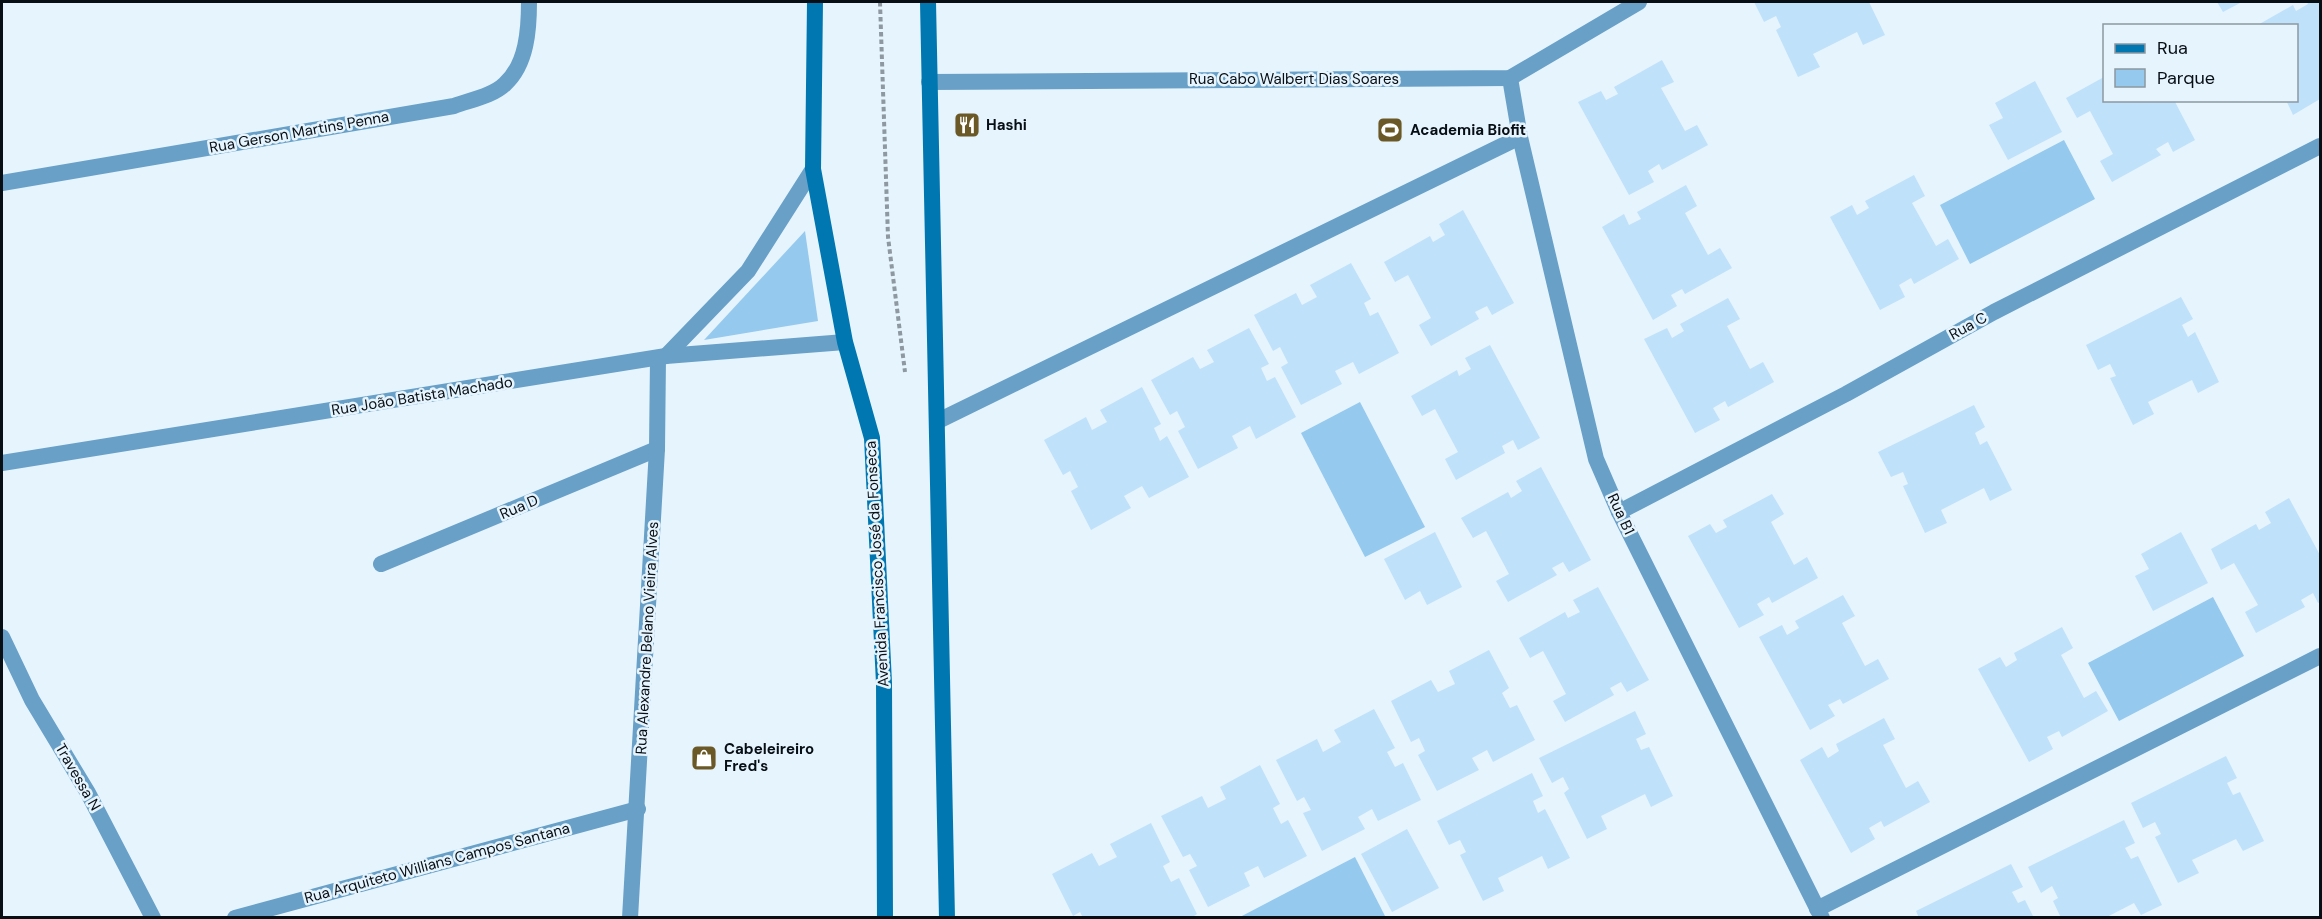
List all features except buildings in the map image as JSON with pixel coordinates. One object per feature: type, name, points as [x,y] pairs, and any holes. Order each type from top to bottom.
[{"type":"main road","name":"Avenida Francisco José da Fonseca","points":[[815,2],[813,169],[845,342],[872,438],[884,683],[885,918]]},
{"type":"main road","points":[[928,2],[947,918]]},
{"type":"street","name":"Rua Gerson Martins Penna","points":[[2,183],[442,108],[481,97],[504,85],[513,74],[529,33],[528,2]]},
{"type":"street","points":[[1510,78],[1639,2]]},
{"type":"street","name":"Rua Cabo Walbert Dias Soares","points":[[929,82],[1510,78]]},
{"type":"street","name":"Rua B1","points":[[1510,78],[1520,137],[1596,459],[1619,512],[1820,913]]},
{"type":"street","points":[[938,421],[1520,137]]},
{"type":"street","name":"Rua C","points":[[1619,512],[1846,394],[1994,312],[2320,146]]},
{"type":"street","points":[[662,357],[748,271],[813,169]]},
{"type":"street","name":"Rua João Batista Machado","points":[[2,463],[662,357],[845,342]]},
{"type":"street","name":"Rua Alexandre Belano Vieira Alves","points":[[630,918],[662,357]]},
{"type":"street","name":"Rua D","points":[[381,564],[657,449]]},
{"type":"street","name":"Travessa N","points":[[2,637],[32,700],[88,793],[153,918]]},
{"type":"street","points":[[1820,913],[2320,656]]},
{"type":"street","name":"Rua Arquiteto Willians Campos Santana","points":[[235,918],[638,809]]},
{"type":"path","points":[[880,2],[888,237],[906,379]]},
{"type":"green space","points":[[2064,140],[2095,199],[1970,264],[1940,205]]},
{"type":"green space","points":[[805,231],[818,321],[704,340]]},
{"type":"green space","points":[[1360,402],[1425,527],[1365,557],[1301,433]]},
{"type":"green space","points":[[2213,597],[2244,656],[2119,721],[2088,663]]},
{"type":"green space","points":[[1355,857],[1385,916],[1240,917]]},
{"type":"place","name":"Hashi","points":[[967,125]]},
{"type":"place","name":"Academia Biofit","points":[[1390,130]]},
{"type":"place","name":"Cabeleireiro Fred's","points":[[704,758]]}]
